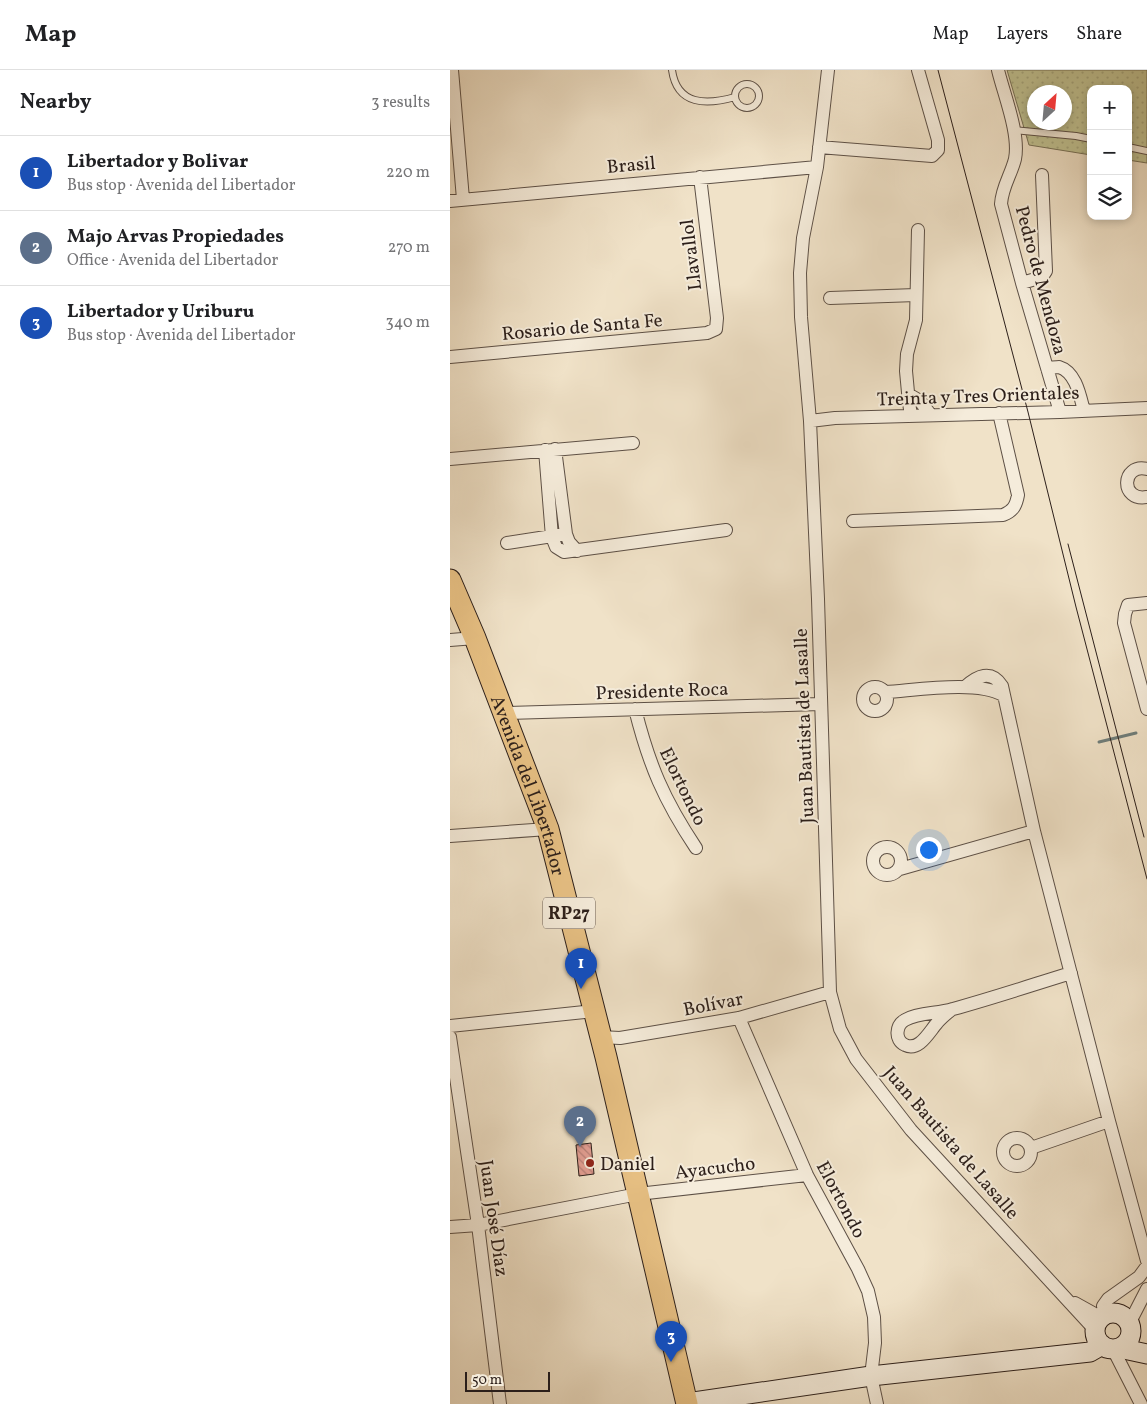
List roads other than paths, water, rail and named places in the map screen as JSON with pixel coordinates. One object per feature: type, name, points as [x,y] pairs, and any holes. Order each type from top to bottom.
[{"type":"main road","name":"Avenida del Libertador","points":[[450,580],[475,638],[548,829],[638,1194],[684,1404]]},
{"type":"street","points":[[452,70],[463,200]]},
{"type":"street","name":"Juan Bautista de Lasalle","points":[[828,70],[817,167],[803,238],[800,273],[801,317],[810,421],[830,992],[840,1029],[856,1059],[911,1130],[1067,1298],[1112,1333]]},
{"type":"street","points":[[819,146],[932,156],[938,150],[938,140],[918,70]]},
{"type":"street","name":"Pedro de Mendoza","points":[[998,70],[1014,130],[1016,145],[1015,159],[1002,194],[1002,204],[1022,283],[1060,412]]},
{"type":"street","name":"Brasil","points":[[450,200],[817,167]]},
{"type":"street","points":[[1022,283],[1042,277],[1046,271],[1042,175]]},
{"type":"street","name":"Llavallol","points":[[700,177],[717,318],[716,329]]},
{"type":"street","points":[[911,415],[906,371],[907,354],[916,320],[918,230]]},
{"type":"street","points":[[830,298],[916,295]]},
{"type":"street","name":"Rosario de Santa Fe","points":[[450,357],[707,333],[716,329]]},
{"type":"street","points":[[1047,368],[1059,367],[1068,373],[1078,387],[1084,411]]},
{"type":"street","points":[[908,394],[920,401],[930,414]]},
{"type":"street","name":"Treinta y Tres Orientales","points":[[810,421],[834,418],[930,414],[1060,412],[1147,408]]},
{"type":"street","points":[[853,521],[1003,515],[1011,512],[1016,505],[1018,495],[999,413]]},
{"type":"street","points":[[450,459],[633,442]]},
{"type":"street","points":[[550,450],[562,504],[566,534],[569,542],[577,551]]},
{"type":"street","points":[[550,450],[549,505],[552,537],[556,547],[564,552],[726,530]]},
{"type":"street","points":[[1147,469],[1139,468],[1131,472],[1127,480],[1127,486],[1132,494],[1142,498],[1147,497]]},
{"type":"street","points":[[549,505],[562,504]]},
{"type":"street","points":[[507,543],[566,534]]},
{"type":"street","points":[[1147,603],[1128,605],[1124,623],[1147,709]]},
{"type":"street","points":[[450,640],[475,638]]},
{"type":"street","points":[[886,692],[965,687],[980,676],[998,680],[1002,686],[1034,831],[1147,1261]]},
{"type":"street","name":"Presidente Roca","points":[[504,713],[821,704]]},
{"type":"street","name":"Elortondo","points":[[635,709],[644,746],[658,782],[675,816],[696,848]]},
{"type":"street","points":[[450,836],[548,829]]},
{"type":"street","points":[[900,869],[1034,831]]},
{"type":"street","points":[[951,1010],[1071,973]]},
{"type":"street","name":"Bolívar","points":[[600,1037],[620,1038],[739,1018],[830,992]]},
{"type":"street","points":[[450,1026],[594,1012]]},
{"type":"street","name":"Elortondo","points":[[739,1018],[807,1175],[868,1291],[874,1317],[875,1343],[871,1376],[877,1404]]},
{"type":"street","name":"Juan José Díaz","points":[[450,1036],[478,1225],[500,1404]]},
{"type":"street","points":[[1031,1148],[1109,1121]]},
{"type":"street","name":"Ayacucho","points":[[450,1227],[478,1225],[638,1194],[807,1175]]},
{"type":"street","points":[[1141,1404],[1112,1333],[1104,1306],[1108,1298],[1139,1277],[1147,1266]]},
{"type":"street","points":[[684,1404],[871,1376],[1090,1352],[1112,1333],[1147,1289]]},
{"type":"street","points":[[1112,1333],[1147,1352]]},
{"type":"lane","points":[[672,70],[677,88],[688,97],[711,103],[735,97]]},
{"type":"lane","points":[[1014,130],[1087,138]]},
{"type":"lane","points":[[1132,148],[1147,151]]},
{"type":"waterway","points":[[1099,742],[1136,733]]},
{"type":"tram line","points":[[938,70],[1028,412],[1076,607],[1147,879]]},
{"type":"tram line","points":[[1068,544],[1144,837]]},
{"type":"place","name":"Libertador y Bolivar","points":[[581,989]]},
{"type":"place","name":"Majo Arvas Propiedades","points":[[580,1147]]},
{"type":"place","name":"Daniel","points":[[590,1163]]},
{"type":"place","name":"Libertador y Uriburu","points":[[671,1362]]}]
